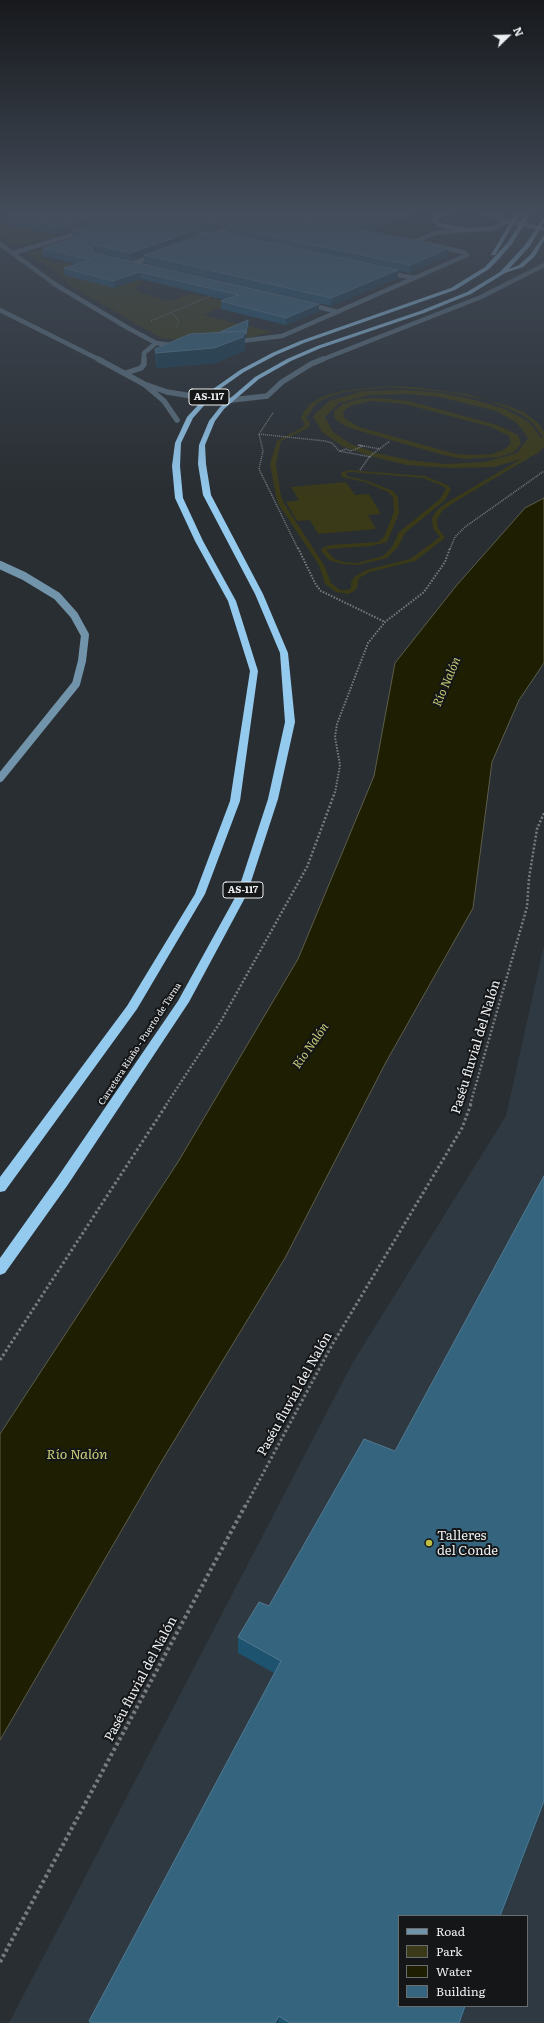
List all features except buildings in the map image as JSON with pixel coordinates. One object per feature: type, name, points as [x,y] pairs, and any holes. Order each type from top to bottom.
[{"type":"highway","name":"AS-117","points":[[0,1187],[135,1003],[200,894],[235,801],[254,671],[232,601],[199,541],[179,498],[176,466],[178,443],[190,417],[215,390],[242,371],[274,354],[302,342],[403,306]]},
{"type":"highway","name":"Carretera Riaño - Puerto de Tarna","points":[[0,1269],[66,1176],[183,1002],[242,894],[273,799],[290,722],[284,653],[259,594],[226,534],[207,495],[202,464],[202,445],[212,421],[222,408],[257,378],[290,360],[320,347],[436,306]]},
{"type":"street","points":[[92,306],[156,343],[184,345]]},
{"type":"street","points":[[316,306],[338,312]]},
{"type":"street","points":[[227,343],[268,339],[282,336],[351,306]]},
{"type":"street","points":[[144,384],[168,392],[223,402],[267,396],[282,382],[311,364],[457,306]]},
{"type":"street","points":[[0,310],[126,373],[144,384],[164,401],[177,420]]},
{"type":"street","points":[[126,373],[140,368],[144,364],[144,353],[156,343]]},
{"type":"street","points":[[0,565],[24,576],[57,596],[74,615],[85,635],[82,661],[76,684],[22,753],[0,778]]},
{"type":"path","points":[[128,328],[136,327],[186,306]]},
{"type":"path","points":[[267,396],[278,408],[266,422],[259,434],[263,451],[259,469],[318,589],[385,622]]},
{"type":"path","points":[[259,434],[325,441],[332,443],[339,451],[371,457]]},
{"type":"path","points":[[360,470],[371,457],[390,441]]},
{"type":"path","points":[[339,451],[346,449],[351,451],[363,446],[358,445],[360,444],[380,449]]},
{"type":"path","points":[[0,1360],[221,1020],[307,867],[335,792],[340,765],[335,737],[337,724],[368,643],[385,622],[424,592],[445,562],[455,537],[465,527],[544,471]]},
{"type":"path","name":"Paséu fluvial del Nalón","points":[[0,1962],[332,1345],[462,1128],[476,1090],[527,907],[529,878],[537,829],[544,813]]},
{"type":"shaded area","name":"Talleres del Conde","points":[[544,945],[544,2023],[9,2023],[353,1362],[506,1116]]},
{"type":"green space","points":[[106,306],[224,306],[203,315],[272,332],[251,337],[188,341],[161,338]]},
{"type":"green space","points":[[387,386],[413,387],[467,394],[511,407],[525,413],[537,422],[544,432],[544,447],[539,452],[443,510],[437,519],[438,528],[445,538],[415,561],[370,572],[359,578],[357,588],[348,594],[336,592],[325,584],[319,565],[279,505],[270,464],[277,441],[303,427],[305,424],[301,418],[305,410],[313,402],[324,396],[342,391]],"holes":[[[387,387],[447,392],[487,400],[521,414],[532,422],[543,437],[542,439],[529,422],[505,409],[475,400],[442,393],[405,390],[364,391],[329,401],[313,416],[322,432],[342,446],[370,456],[407,465],[449,468],[494,467],[521,459],[438,509],[432,518],[433,528],[440,537],[410,559],[366,570],[354,577],[351,583],[351,588],[348,590],[340,590],[331,583],[324,565],[285,505],[281,496],[276,464],[281,441],[308,428],[310,424],[306,418],[317,403],[328,397],[344,392]],[[406,394],[440,397],[496,411],[517,423],[528,438],[517,453],[485,462],[445,464],[409,460],[376,453],[351,444],[333,432],[325,417],[339,403],[369,395]]]},
{"type":"green space","points":[[379,398],[409,401],[497,425],[518,435],[521,444],[514,452],[498,457],[464,459],[443,455],[353,429],[345,426],[335,419],[334,411],[343,404],[359,399]],"holes":[[[371,401],[405,404],[491,427],[509,436],[511,443],[505,449],[492,454],[456,454],[359,427],[344,418],[343,412],[350,406]]]},
{"type":"green space","points":[[349,470],[425,476],[447,485],[451,489],[445,500],[405,533],[398,547],[387,558],[358,565],[342,564],[329,560],[321,551],[322,548],[331,545],[378,542],[384,537],[394,512],[393,497],[388,492],[365,482],[342,477],[341,473]],"holes":[[[350,472],[423,478],[443,486],[446,489],[440,499],[399,532],[392,547],[383,556],[357,563],[344,562],[334,559],[327,551],[327,549],[371,546],[387,542],[399,513],[398,497],[393,491],[368,481],[347,476],[346,473]]]},
{"type":"green space","points":[[346,482],[355,495],[369,494],[381,514],[368,515],[376,529],[318,534],[310,520],[297,521],[286,502],[299,500],[291,487]]},
{"type":"water","name":"Río Nalón","points":[[544,498],[544,663],[519,700],[492,762],[473,908],[386,1062],[285,1258],[160,1464],[0,1740],[0,1434],[178,1162],[298,959],[374,776],[395,663],[456,586],[525,508]]},
{"type":"place","name":"Talleres del Conde","points":[[429,1543]]}]
